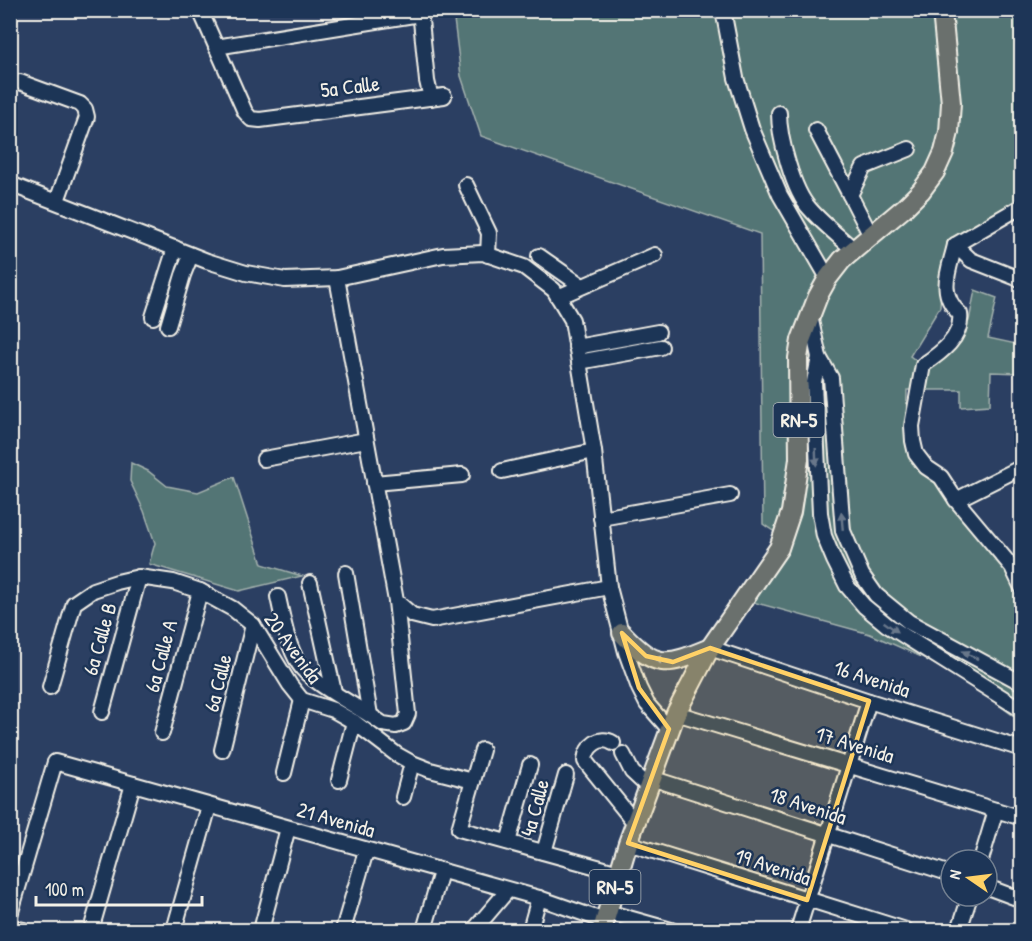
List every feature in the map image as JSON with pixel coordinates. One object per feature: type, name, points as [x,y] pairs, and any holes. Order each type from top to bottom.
[{"type":"main road","name":"RN-5","points":[[605,921],[628,843],[672,721],[710,648],[779,548],[791,512],[799,459],[798,358],[801,340],[810,315],[828,278],[842,260],[921,191],[936,172],[944,152],[949,132],[951,103],[941,10]]},
{"type":"main road","points":[[622,633],[646,656],[662,662],[673,662],[710,648]]},
{"type":"street","points":[[200,10],[216,47],[420,12]]},
{"type":"street","points":[[723,10],[736,78],[752,129],[780,195],[828,278]]},
{"type":"street","name":"5a Calle","points":[[216,47],[245,112],[251,119],[260,120],[438,97],[427,81],[420,12]]},
{"type":"street","points":[[20,82],[80,104],[85,109],[87,117],[57,201]]},
{"type":"street","points":[[779,113],[779,130],[801,196],[808,208],[854,250]]},
{"type":"street","points":[[816,130],[871,236]]},
{"type":"street","points":[[850,195],[864,167],[909,149]]},
{"type":"street","points":[[10,184],[191,255],[246,273],[285,280],[337,278],[443,255],[483,253],[524,267],[554,290],[572,320],[594,451],[609,587],[639,688],[647,704],[672,721]]},
{"type":"street","points":[[466,185],[489,233],[488,255]]},
{"type":"street","points":[[1022,206],[955,245],[946,293],[951,306],[960,314],[961,325],[956,336],[946,347],[923,364],[912,426],[916,454],[926,467],[941,477],[956,500],[1017,564],[1022,588]]},
{"type":"street","points":[[955,245],[971,260],[1022,280]]},
{"type":"street","points":[[153,317],[175,248]]},
{"type":"street","points":[[168,326],[191,255]]},
{"type":"street","points":[[558,297],[655,255]]},
{"type":"street","points":[[539,256],[582,286]]},
{"type":"street","points":[[278,597],[287,633],[301,667],[314,679],[383,724],[396,726],[404,723],[408,714],[396,601],[337,278]]},
{"type":"street","points":[[810,315],[819,357],[831,378],[843,531],[862,575],[876,595],[909,622],[1022,683]]},
{"type":"street","points":[[576,347],[658,332]]},
{"type":"street","points":[[579,362],[661,347]]},
{"type":"street","points":[[819,357],[814,382],[820,513],[824,536],[847,586],[864,606],[887,625],[1022,710]]},
{"type":"street","points":[[264,459],[366,440]]},
{"type":"street","points":[[502,471],[594,451]]},
{"type":"street","points":[[956,500],[1022,467]]},
{"type":"street","points":[[374,483],[462,475]]},
{"type":"street","points":[[601,518],[730,495]]},
{"type":"street","points":[[346,573],[370,715]]},
{"type":"street","name":"20 Avenida","points":[[50,687],[74,603],[93,590],[139,577],[172,582],[200,591],[233,609],[254,626],[290,685],[302,700],[333,710],[354,722],[396,754],[412,763],[473,781]]},
{"type":"street","name":"6a Calle B","points":[[102,712],[139,577]]},
{"type":"street","points":[[310,583],[334,692]]},
{"type":"street","points":[[396,601],[412,615],[432,620],[609,587]]},
{"type":"street","name":"6a Calle A","points":[[162,733],[200,591]]},
{"type":"street","name":"6a Calle","points":[[222,750],[254,626]]},
{"type":"street","name":"16 Avenida","points":[[710,648],[1022,749]]},
{"type":"street","points":[[284,773],[302,700]]},
{"type":"street","points":[[798,930],[869,701]]},
{"type":"street","name":"17 Avenida","points":[[672,721],[849,766],[1022,818]]},
{"type":"street","points":[[339,780],[354,722]]},
{"type":"street","points":[[635,823],[585,761],[586,752],[594,743],[602,740],[618,748],[632,772],[650,783]]},
{"type":"street","points":[[482,750],[459,829],[619,873]]},
{"type":"street","name":"21 Avenida","points":[[10,915],[55,762],[539,898],[605,921]]},
{"type":"street","points":[[403,797],[412,763]]},
{"type":"street","points":[[508,842],[531,765]]},
{"type":"street","name":"4a Calle","points":[[544,852],[566,775]]},
{"type":"street","name":"18 Avenida","points":[[650,783],[828,834],[939,870]]},
{"type":"street","points":[[91,930],[133,784]]},
{"type":"street","points":[[174,930],[209,806]]},
{"type":"street","points":[[985,848],[996,810]]},
{"type":"street","points":[[261,930],[288,828]]},
{"type":"street","name":"19 Avenida","points":[[628,843],[906,930]]},
{"type":"street","points":[[344,930],[366,850]]},
{"type":"street","points":[[424,930],[441,872]]},
{"type":"street","points":[[474,930],[508,890]]},
{"type":"street","points":[[999,891],[1022,900]]},
{"type":"street","points":[[530,930],[539,898]]},
{"type":"street","points":[[959,930],[966,908]]},
{"type":"street","points":[[605,921],[671,930]]},
{"type":"street","points":[[10,927],[24,930]]},
{"type":"highlighted area","points":[[622,633],[646,656],[673,662],[710,648],[869,701],[807,900],[628,843],[669,729],[639,688]]},
{"type":"green space","points":[[453,11],[1021,11],[1021,214],[960,245],[941,289],[940,307],[910,356],[918,362],[969,321],[975,290],[997,298],[988,338],[1021,345],[1021,373],[991,372],[990,405],[961,407],[961,390],[907,390],[906,430],[935,480],[1021,590],[1021,721],[982,693],[924,658],[870,634],[753,602],[788,541],[763,524],[760,234],[481,136],[461,76]]},
{"type":"green space","points":[[131,463],[148,471],[167,486],[198,492],[234,477],[262,564],[302,576],[239,591],[149,564],[155,543],[130,481]]}]
